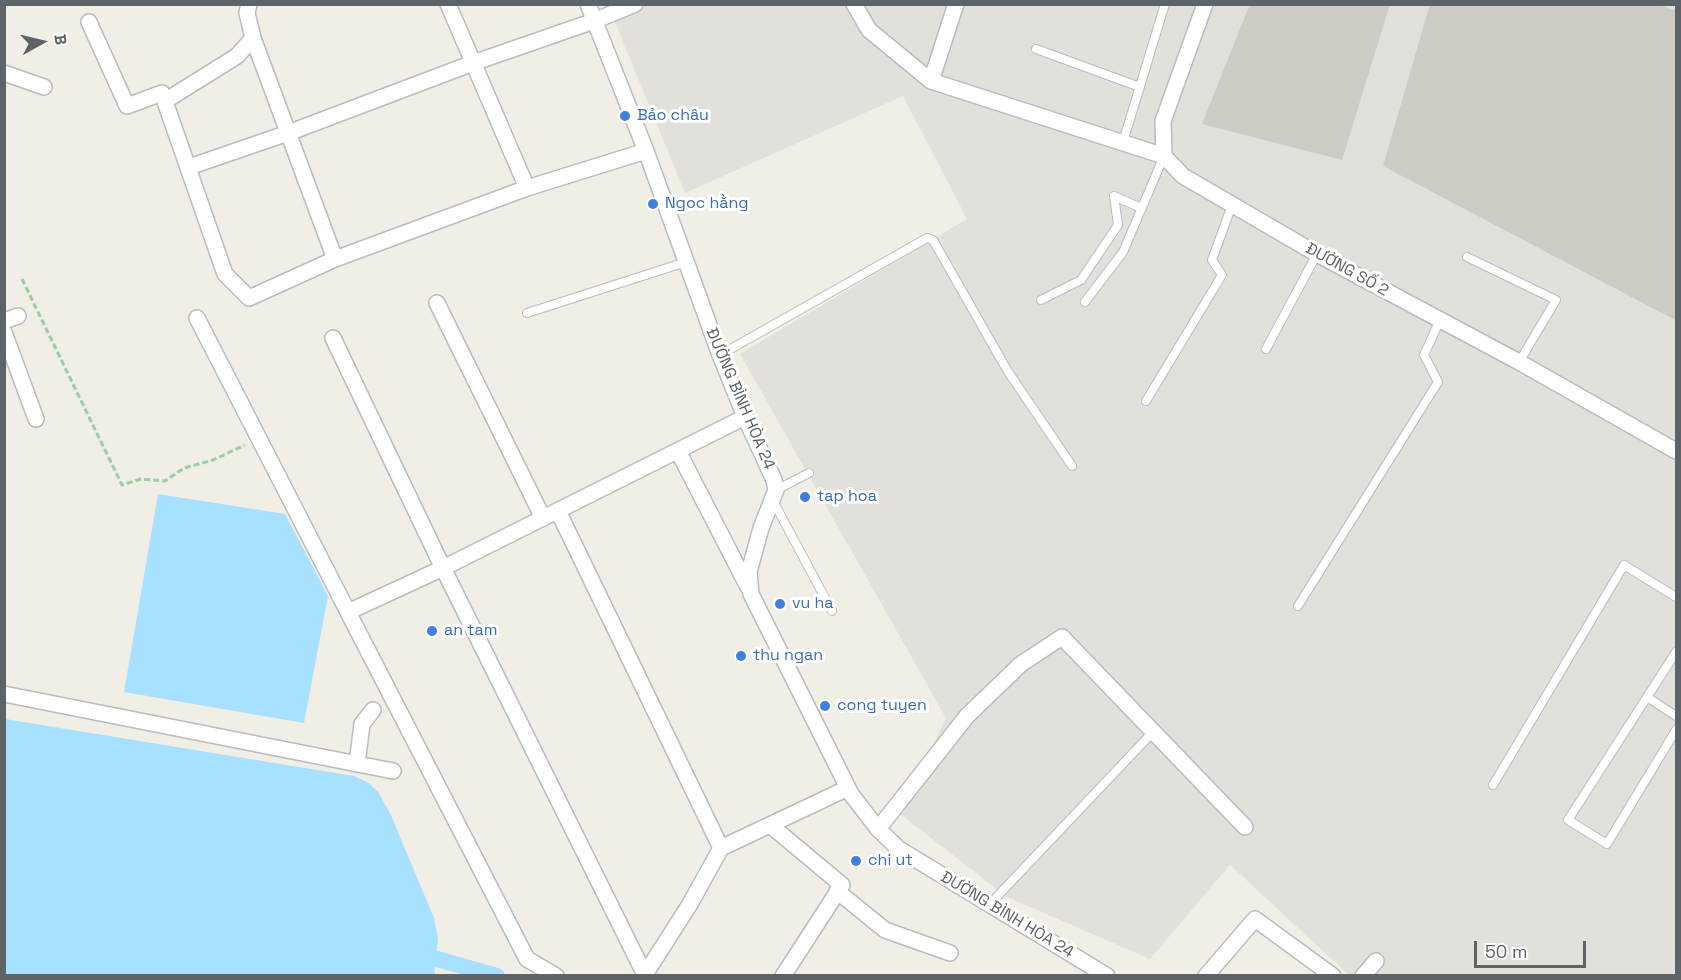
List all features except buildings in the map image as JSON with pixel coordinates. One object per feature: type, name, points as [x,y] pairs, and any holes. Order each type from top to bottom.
[{"type":"street","points":[[249,4],[247,13],[253,38],[335,259]]},
{"type":"street","points":[[448,4],[527,188]]},
{"type":"street","name":"ĐƯỜNG BÌNH HÒA 24","points":[[588,4],[646,151],[720,355],[770,470],[774,494],[749,572],[751,594],[848,788],[878,829],[899,849],[1107,975]]},
{"type":"street","points":[[189,166],[288,133],[635,4]]},
{"type":"street","points":[[855,4],[869,30],[931,81],[1164,156],[1163,121],[1205,4]]},
{"type":"street","points":[[931,81],[956,4]]},
{"type":"street","points":[[89,22],[127,106],[162,93],[225,274],[249,298],[335,259],[527,188],[646,151]]},
{"type":"street","points":[[165,100],[237,56],[253,38]]},
{"type":"street","points":[[4,73],[44,87]]},
{"type":"street","name":"ĐƯỜNG SỐ 2","points":[[1164,156],[1183,176],[1232,205],[1677,452]]},
{"type":"street","points":[[437,303],[543,518]]},
{"type":"street","points":[[197,318],[527,958],[556,975]]},
{"type":"street","points":[[4,332],[36,419]]},
{"type":"street","points":[[333,338],[443,568],[645,975]]},
{"type":"street","points":[[348,612],[443,568],[745,417]]},
{"type":"street","points":[[678,451],[751,594]]},
{"type":"street","points":[[558,511],[721,848]]},
{"type":"street","points":[[878,829],[967,716],[1020,664],[1062,638],[1245,827]]},
{"type":"street","points":[[4,694],[393,771]]},
{"type":"street","points":[[357,764],[362,724],[373,710]]},
{"type":"street","points":[[645,975],[721,848],[848,788]]},
{"type":"street","points":[[770,825],[842,885],[783,975]]},
{"type":"street","points":[[837,891],[885,930],[950,953]]},
{"type":"street","points":[[1206,975],[1255,919],[1333,975]]},
{"type":"street","points":[[1363,975],[1376,961]]},
{"type":"lane","points":[[1124,142],[1165,4]]},
{"type":"lane","points":[[1036,49],[1140,87]]},
{"type":"lane","points":[[1085,302],[1123,252],[1164,156]]},
{"type":"lane","points":[[1041,300],[1080,280],[1087,271],[1118,225],[1114,196],[1141,208]]},
{"type":"lane","points":[[1146,401],[1222,275],[1212,260],[1232,205]]},
{"type":"lane","points":[[720,355],[928,238],[933,240],[1007,370],[1072,466]]},
{"type":"lane","points":[[1266,349],[1317,254]]},
{"type":"lane","points":[[1467,257],[1556,300],[1519,363]]},
{"type":"lane","points":[[526,313],[686,262]]},
{"type":"lane","points":[[1298,606],[1438,382],[1424,355],[1440,320]]},
{"type":"lane","points":[[809,474],[774,494],[832,612]]},
{"type":"lane","points":[[1493,785],[1624,566],[1677,597]]},
{"type":"lane","points":[[1677,652],[1569,820],[1606,844],[1677,730]]},
{"type":"lane","points":[[1647,697],[1677,716]]},
{"type":"lane","points":[[990,904],[1153,732]]},
{"type":"path","points":[[22,279],[122,485],[141,479],[165,481],[184,468],[213,460],[258,439]]},
{"type":"shaded area","points":[[608,5],[1676,5],[1676,975],[1349,975],[1230,865],[1150,959],[1007,897],[900,814],[946,718],[740,354],[967,219],[903,96],[685,193]]},
{"type":"water","points":[[158,494],[285,514],[328,596],[304,723],[124,692]]},
{"type":"water","points":[[5,719],[354,776],[369,783],[378,792],[390,813],[434,918],[438,939],[434,975],[5,975]]},
{"type":"waterway","points":[[437,959],[497,976]]},
{"type":"place","name":"Bảo châu","points":[[625,116]]},
{"type":"place","name":"Ngoc hằng","points":[[653,204]]},
{"type":"place","name":"tap hoa","points":[[805,497]]},
{"type":"place","name":"vu ha","points":[[780,604]]},
{"type":"place","name":"an tam","points":[[432,631]]},
{"type":"place","name":"thu ngan","points":[[741,656]]},
{"type":"place","name":"cong tuyen","points":[[825,706]]},
{"type":"place","name":"chi ut","points":[[856,861]]}]
